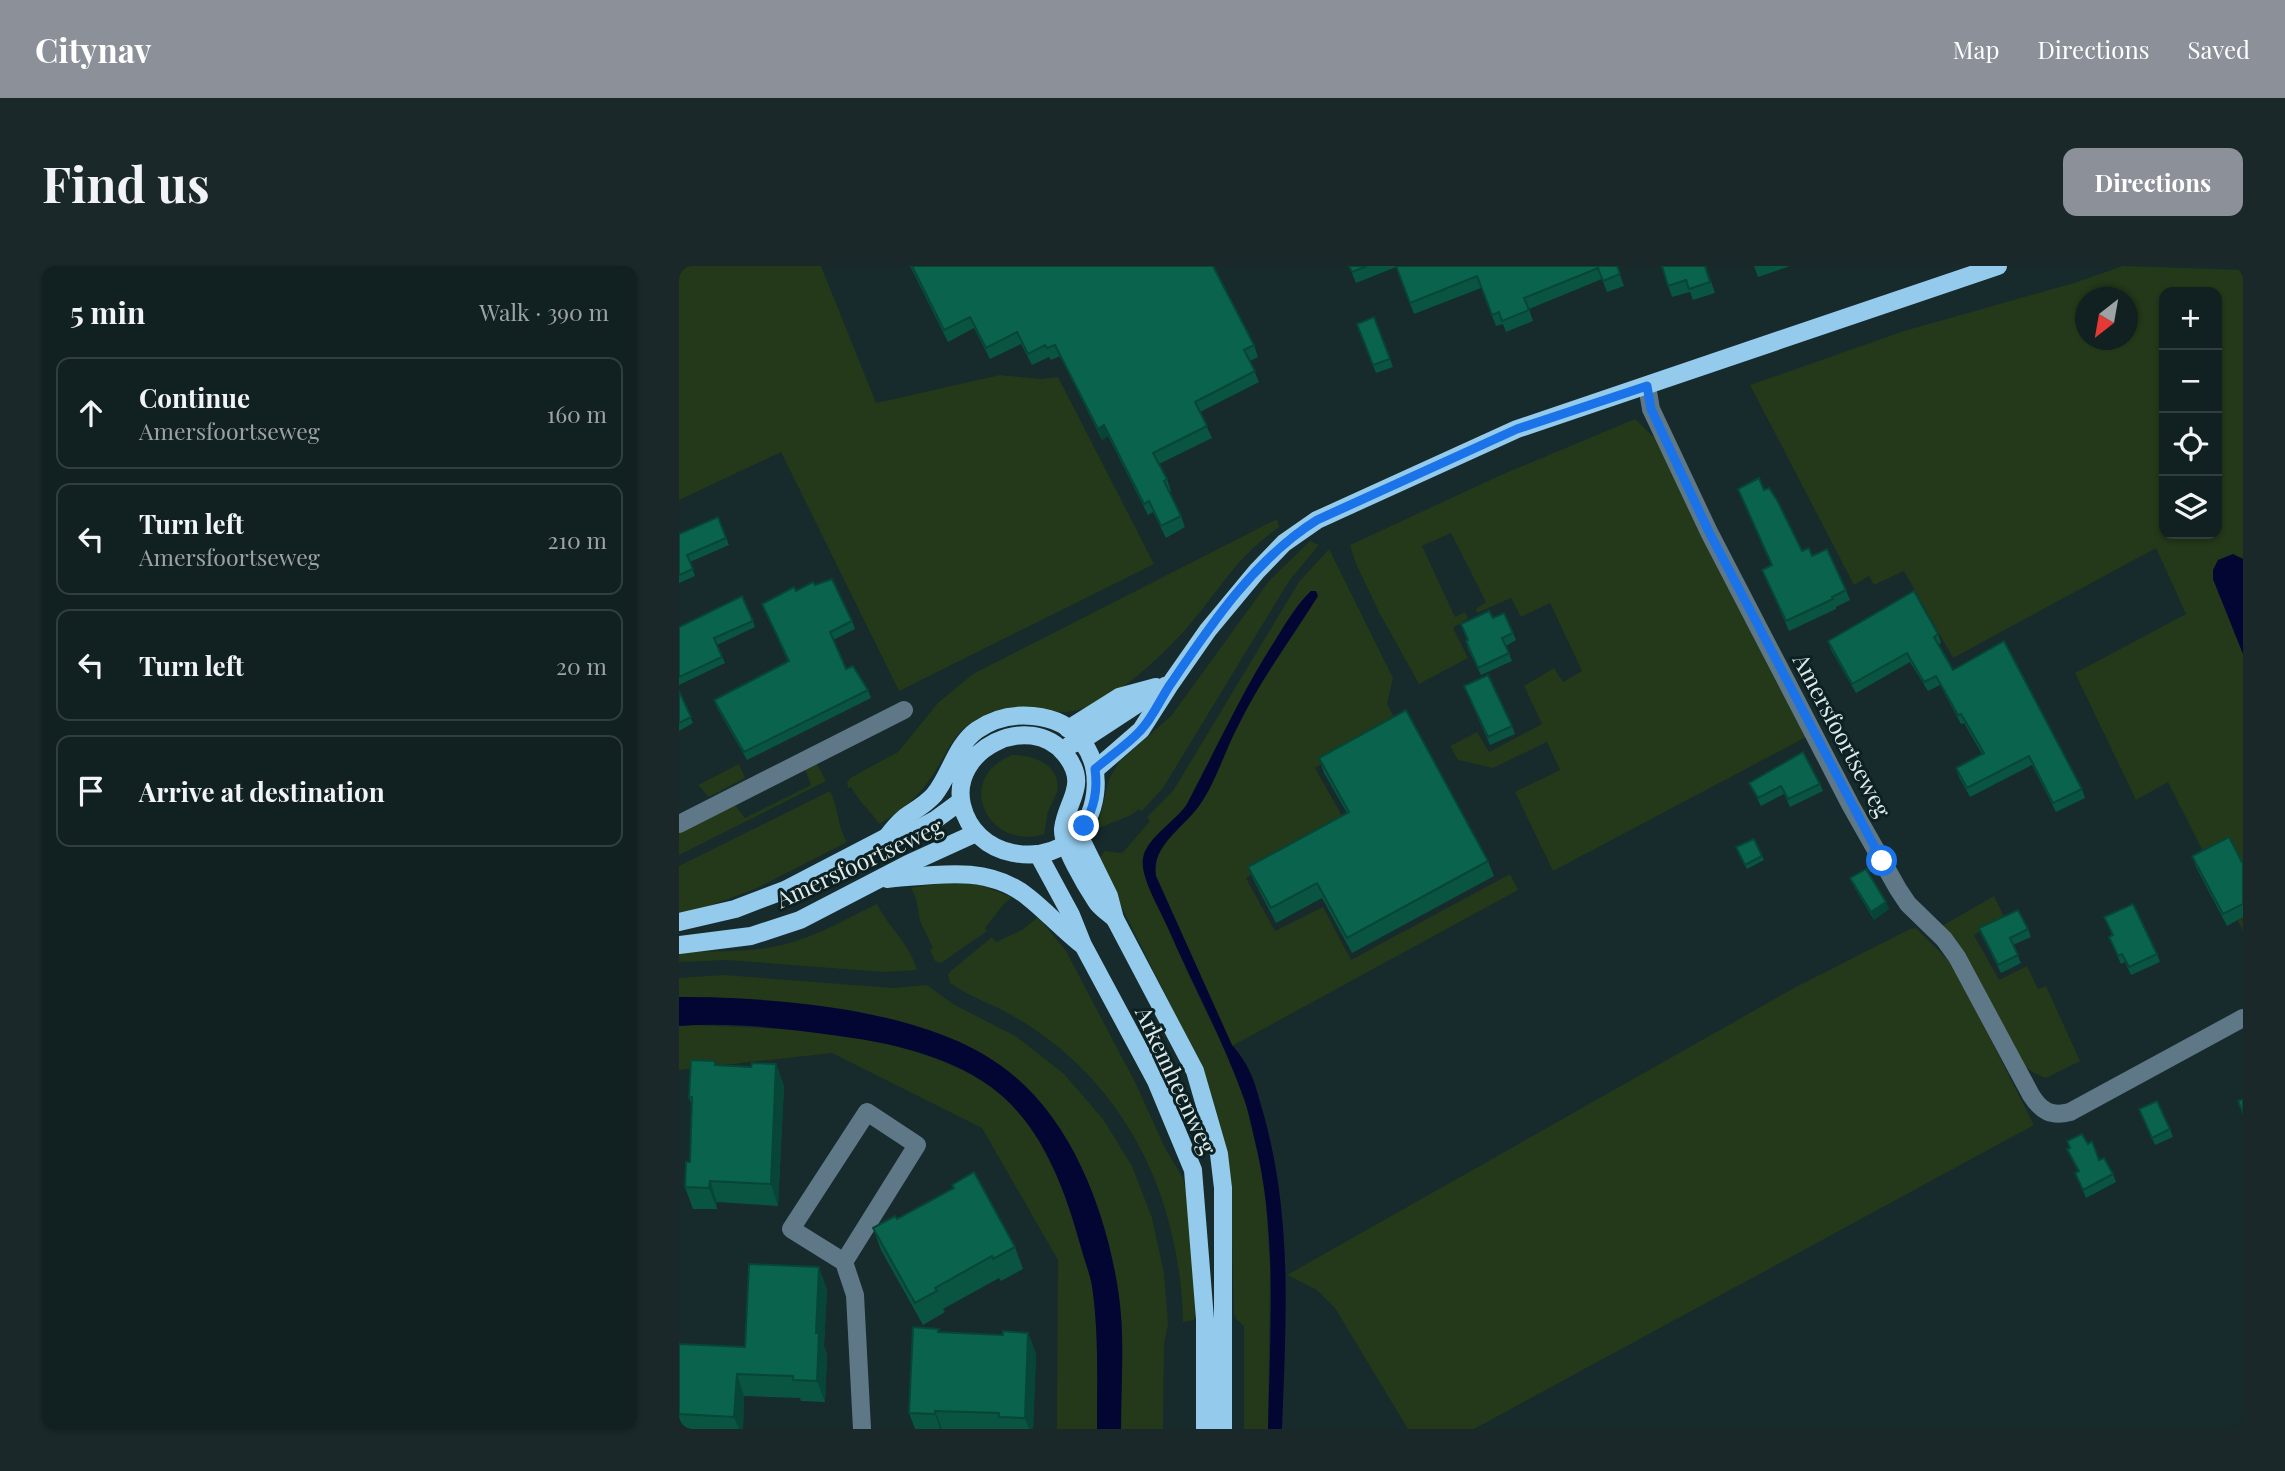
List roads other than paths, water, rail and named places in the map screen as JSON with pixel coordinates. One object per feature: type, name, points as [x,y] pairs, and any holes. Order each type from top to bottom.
[{"type":"main road","points":[[1095,769],[1141,730],[1208,631],[1270,556],[1317,520],[1517,429],[1998,266]]},
{"type":"main road","points":[[1059,749],[1119,697],[1171,682]]},
{"type":"main road","name":"Amersfoortseweg","points":[[887,837],[902,819],[926,803],[943,782],[965,741],[991,722],[1006,716],[1039,716],[1075,735]]},
{"type":"main road","points":[[1071,838],[1063,830],[1075,796],[1076,785],[1071,764],[1059,749],[1038,737],[1024,735],[996,741],[985,747],[967,769],[961,801],[965,815],[976,834],[1004,851],[1021,855],[1038,854],[1071,838],[1090,814],[1097,785],[1095,769],[1075,735]]},
{"type":"main road","name":"Amersfoortseweg","points":[[679,922],[710,916],[763,899],[887,837],[910,833],[935,820],[961,801]]},
{"type":"main road","name":"Amersfoortseweg","points":[[679,944],[751,936],[800,920],[976,834]]},
{"type":"main road","name":"Arkemheenweg","points":[[1071,838],[1097,903],[1115,919],[1195,1071],[1219,1154],[1223,1188],[1223,1429]]},
{"type":"main road","name":"Arkemheenweg","points":[[1038,854],[1071,915],[1083,946],[1156,1081],[1193,1170],[1205,1320],[1205,1429]]},
{"type":"main road","points":[[880,879],[953,873],[992,879],[1027,895],[1060,928],[1083,946]]},
{"type":"street","name":"Amersfoortseweg","points":[[1647,386],[1651,409],[1709,532],[1851,806],[1903,897],[1944,939],[1957,957],[2031,1096],[2039,1106],[2053,1114],[2070,1112],[2243,1018]]},
{"type":"street","points":[[679,824],[904,710]]},
{"type":"street","points":[[844,1262],[917,1145],[867,1112],[791,1228],[844,1262],[855,1295],[862,1429]]}]
